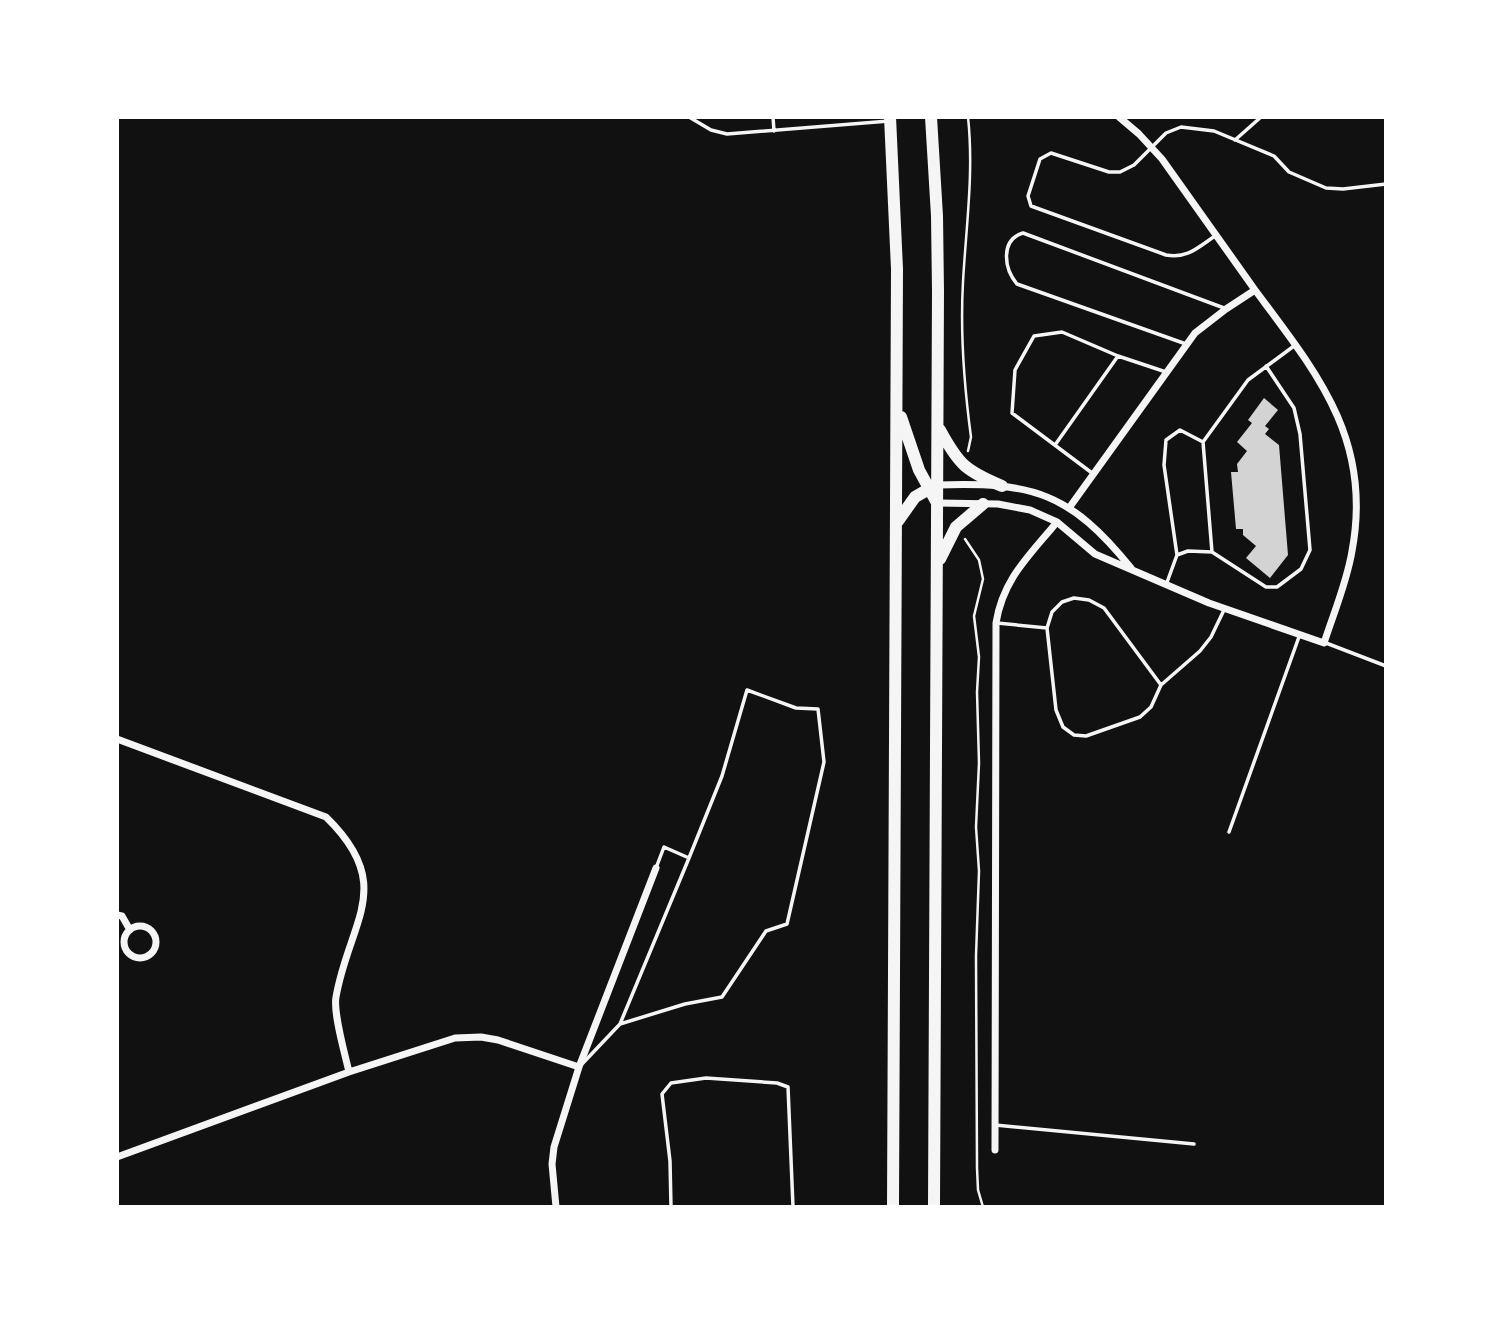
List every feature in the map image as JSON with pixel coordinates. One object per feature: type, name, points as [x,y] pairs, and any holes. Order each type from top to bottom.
[{"type":"highway","points":[[931,117],[937,216],[938,426],[933,487]]},
{"type":"highway","points":[[891,119],[896,208],[897,403],[893,1207]]},
{"type":"highway","points":[[897,403],[910,447],[933,487],[938,503],[934,1207]]},
{"type":"highway","points":[[938,426],[952,453],[965,468],[1002,486]]},
{"type":"highway","points":[[896,524],[915,497],[933,487]]},
{"type":"highway","points":[[937,566],[956,527],[983,504]]},
{"type":"street","points":[[938,503],[1014,506],[1044,515],[1057,522],[1095,554],[1224,608],[1324,643],[1352,552],[1356,516],[1355,475],[1340,418],[1314,370],[1217,235],[1151,147],[1119,117]]},
{"type":"street","points":[[1069,508],[1186,344],[1202,327],[1255,290]]},
{"type":"street","points":[[933,487],[1002,486],[1035,492],[1069,508],[1107,538],[1131,568]]},
{"type":"street","points":[[995,1150],[996,623],[999,603],[1005,589],[1057,522]]},
{"type":"street","points":[[117,739],[326,817],[342,833],[364,877],[359,927],[335,1000],[349,1072]]},
{"type":"street","points":[[555,1207],[552,1164],[554,1147],[579,1067],[656,868]]},
{"type":"street","points":[[117,915],[122,916],[130,930]]},
{"type":"street","points":[[142,926],[152,931],[156,946],[150,955],[135,957],[127,951],[124,941],[130,930],[142,926]]},
{"type":"street","points":[[117,1157],[349,1072],[455,1038],[481,1037],[498,1040],[579,1067]]},
{"type":"lane","points":[[689,117],[711,130],[727,134],[891,119]]},
{"type":"lane","points":[[773,117],[774,131]]},
{"type":"lane","points":[[1235,139],[1261,117]]},
{"type":"lane","points":[[1217,235],[1186,255],[1166,256],[1031,206],[1028,196],[1040,159],[1051,153],[1108,173],[1120,172],[1134,165],[1166,132],[1181,127],[1214,131],[1235,139],[1274,156],[1289,172],[1326,188],[1343,190],[1386,184]]},
{"type":"lane","points":[[1186,344],[1017,284],[1010,276],[1008,243],[1014,235],[1023,233],[1226,309]]},
{"type":"lane","points":[[1094,474],[1012,413],[1015,370],[1034,336],[1062,332],[1118,356],[1166,372]]},
{"type":"lane","points":[[1212,552],[1203,442],[1248,380],[1296,344]]},
{"type":"lane","points":[[1055,445],[1118,356]]},
{"type":"lane","points":[[1177,555],[1188,551],[1212,552],[1266,587],[1277,587],[1301,569],[1310,550],[1294,408],[1266,366]]},
{"type":"lane","points":[[1166,585],[1177,555],[1164,465],[1166,440],[1180,430],[1203,442]]},
{"type":"lane","points":[[1161,685],[1104,608],[1089,600],[1074,598],[1062,602],[1052,612],[1047,628],[1056,710],[1063,727],[1074,734],[1086,736],[1140,717],[1151,707],[1161,685],[1200,651],[1211,637],[1224,608]]},
{"type":"lane","points":[[996,623],[1047,628]]},
{"type":"lane","points":[[1228,832],[1300,634]]},
{"type":"lane","points":[[1324,643],[1386,666]]},
{"type":"lane","points":[[579,1067],[620,1024],[722,776],[747,690],[796,708],[818,709],[824,762],[787,924],[766,931],[722,997],[685,1004],[620,1024]]},
{"type":"lane","points":[[656,868],[664,847],[689,858]]},
{"type":"lane","points":[[671,1207],[670,1161],[662,1094],[671,1083],[706,1078],[777,1083],[788,1087],[793,1207]]},
{"type":"lane","points":[[995,1125],[1194,1144]]},
{"type":"path","points":[[966,456],[971,437],[961,344],[962,284],[971,188],[968,117]]},
{"type":"path","points":[[960,534],[979,559],[983,579],[974,616],[979,657],[976,827],[979,871],[976,956],[977,1168],[978,1190],[983,1207]]},
{"type":"building","points":[[1264,398],[1278,410],[1265,426],[1269,429],[1265,434],[1279,445],[1288,555],[1270,578],[1246,558],[1256,546],[1243,535],[1243,529],[1236,529],[1231,472],[1238,472],[1237,464],[1247,451],[1237,442],[1252,423],[1248,420]]}]
